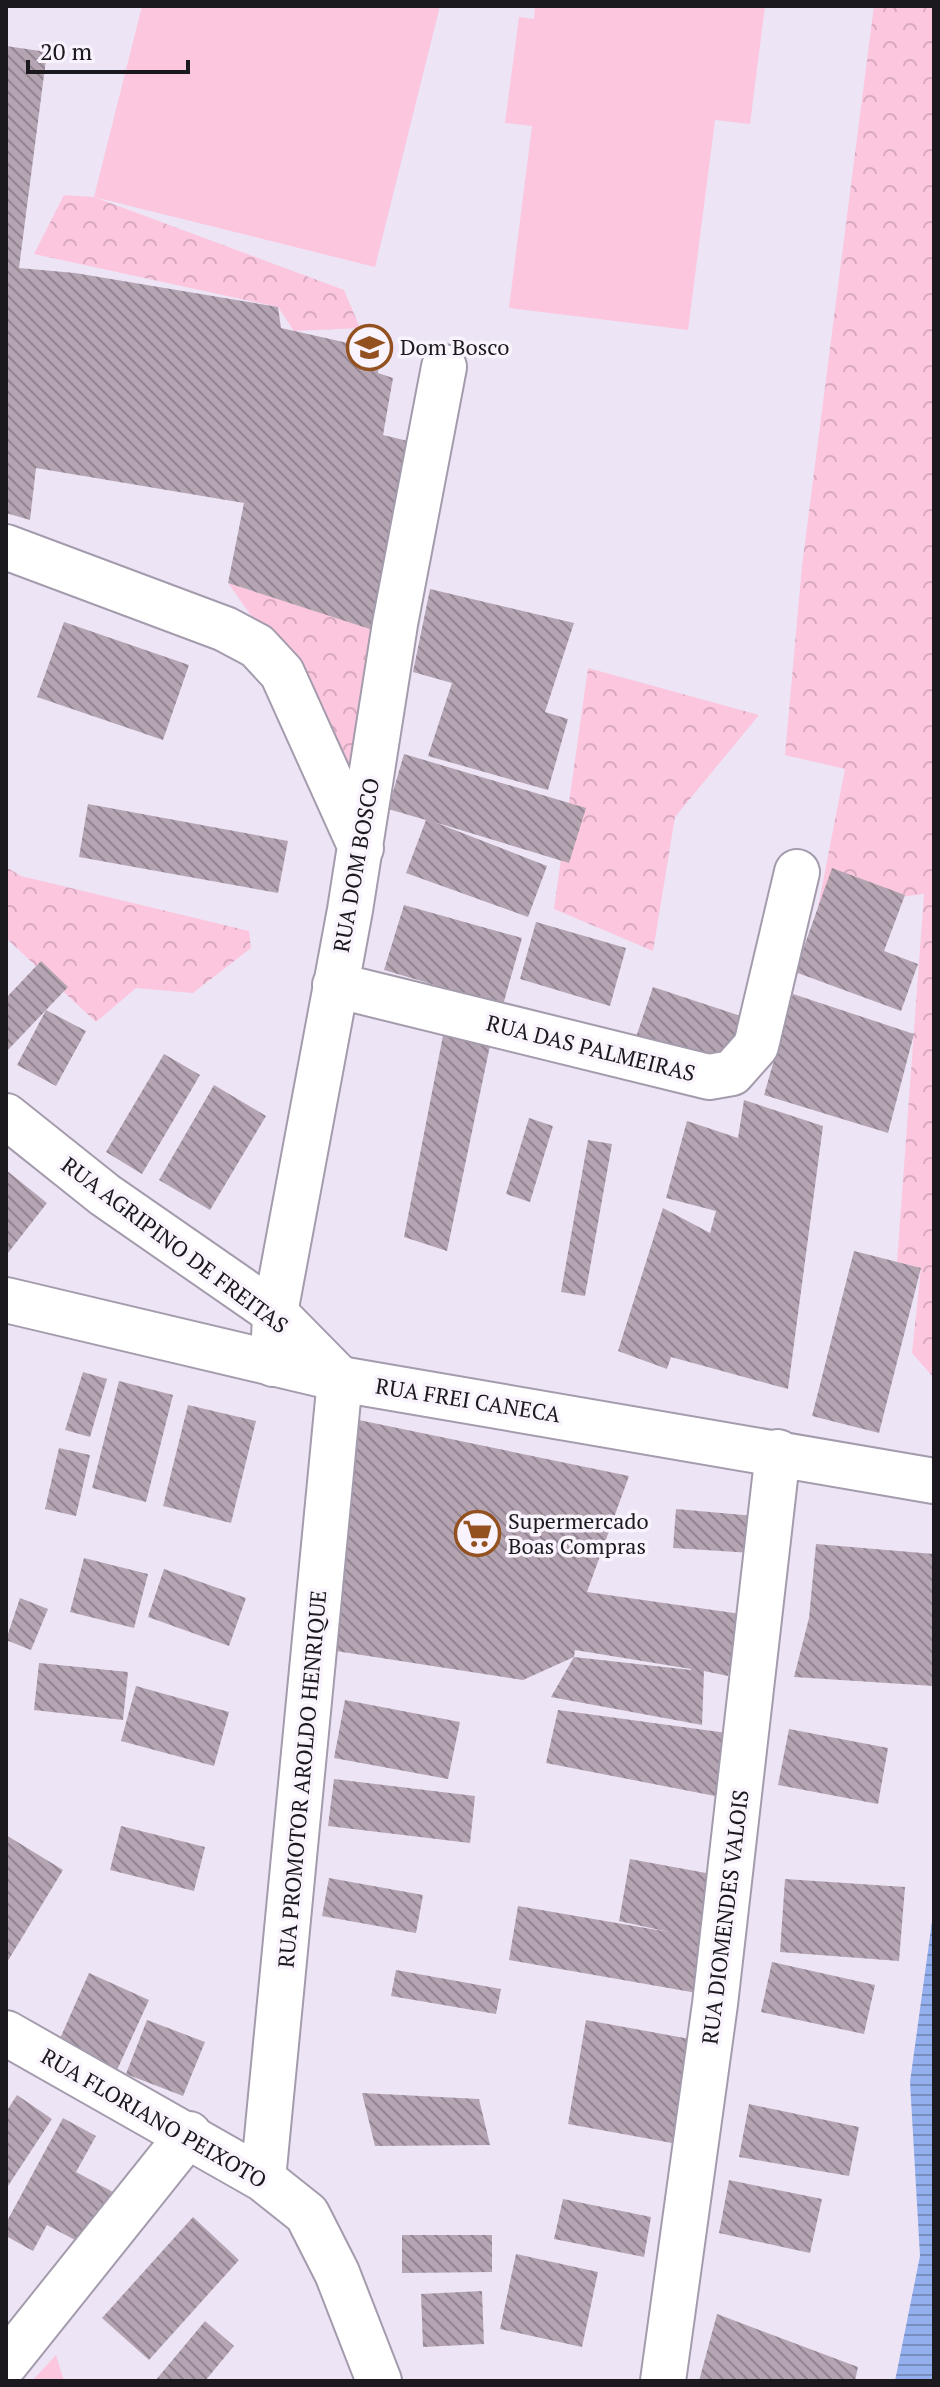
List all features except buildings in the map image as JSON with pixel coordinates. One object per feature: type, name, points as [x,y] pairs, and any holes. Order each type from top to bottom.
[{"type":"street","name":"RUA DOM BOSCO","points":[[273,1364],[275,1313],[361,848],[395,624],[444,367]]},
{"type":"street","points":[[6,547],[225,629],[257,646],[282,673],[361,848]]},
{"type":"street","name":"RUA DAS PALMEIRAS","points":[[335,985],[709,1077],[732,1073],[756,1046],[797,872]]},
{"type":"street","name":"RUA AGRIPINO DE FREITAS","points":[[6,1116],[105,1195],[275,1313],[340,1379]]},
{"type":"street","name":"RUA FREI CANECA","points":[[6,1300],[340,1379],[934,1481]]},
{"type":"street","name":"RUA PROMOTOR AROLDO HENRIQUE","points":[[263,2179],[340,1379]]},
{"type":"street","name":"RUA DIOMENDES VALOIS","points":[[663,2381],[715,2004],[778,1452]]},
{"type":"street","name":"RUA FLORIANO PEIXOTO","points":[[6,2033],[189,2134],[263,2179],[307,2214],[337,2273],[379,2381]]},
{"type":"street","points":[[6,2363],[189,2134]]},
{"type":"green space","points":[[142,6],[440,6],[375,267],[94,197]]},
{"type":"green space","points":[[535,6],[765,6],[750,124],[715,120],[688,330],[509,308],[532,126],[505,123],[519,17],[534,19]]},
{"type":"green space","points":[[874,6],[934,6],[934,1378],[912,1353],[921,1268],[897,1262],[924,894],[818,907],[845,769],[785,755],[802,566]]},
{"type":"green space","points":[[64,195],[94,197],[344,290],[360,328],[294,331],[278,307],[34,254]]},
{"type":"green space","points":[[228,583],[384,633],[362,762],[342,779],[279,655]]},
{"type":"green space","points":[[588,668],[759,715],[675,817],[653,951],[554,909]]},
{"type":"green space","points":[[6,867],[21,876],[249,931],[251,948],[193,993],[136,988],[96,1022],[6,938]]},
{"type":"green space","points":[[56,2355],[64,2381],[32,2381]]},
{"type":"water","points":[[934,1907],[934,2381],[895,2381],[920,2256],[910,2082]]},
{"type":"place","name":"Dom Bosco","points":[[369,347]]},
{"type":"place","name":"Supermercado Boas Compras","points":[[477,1534]]}]
